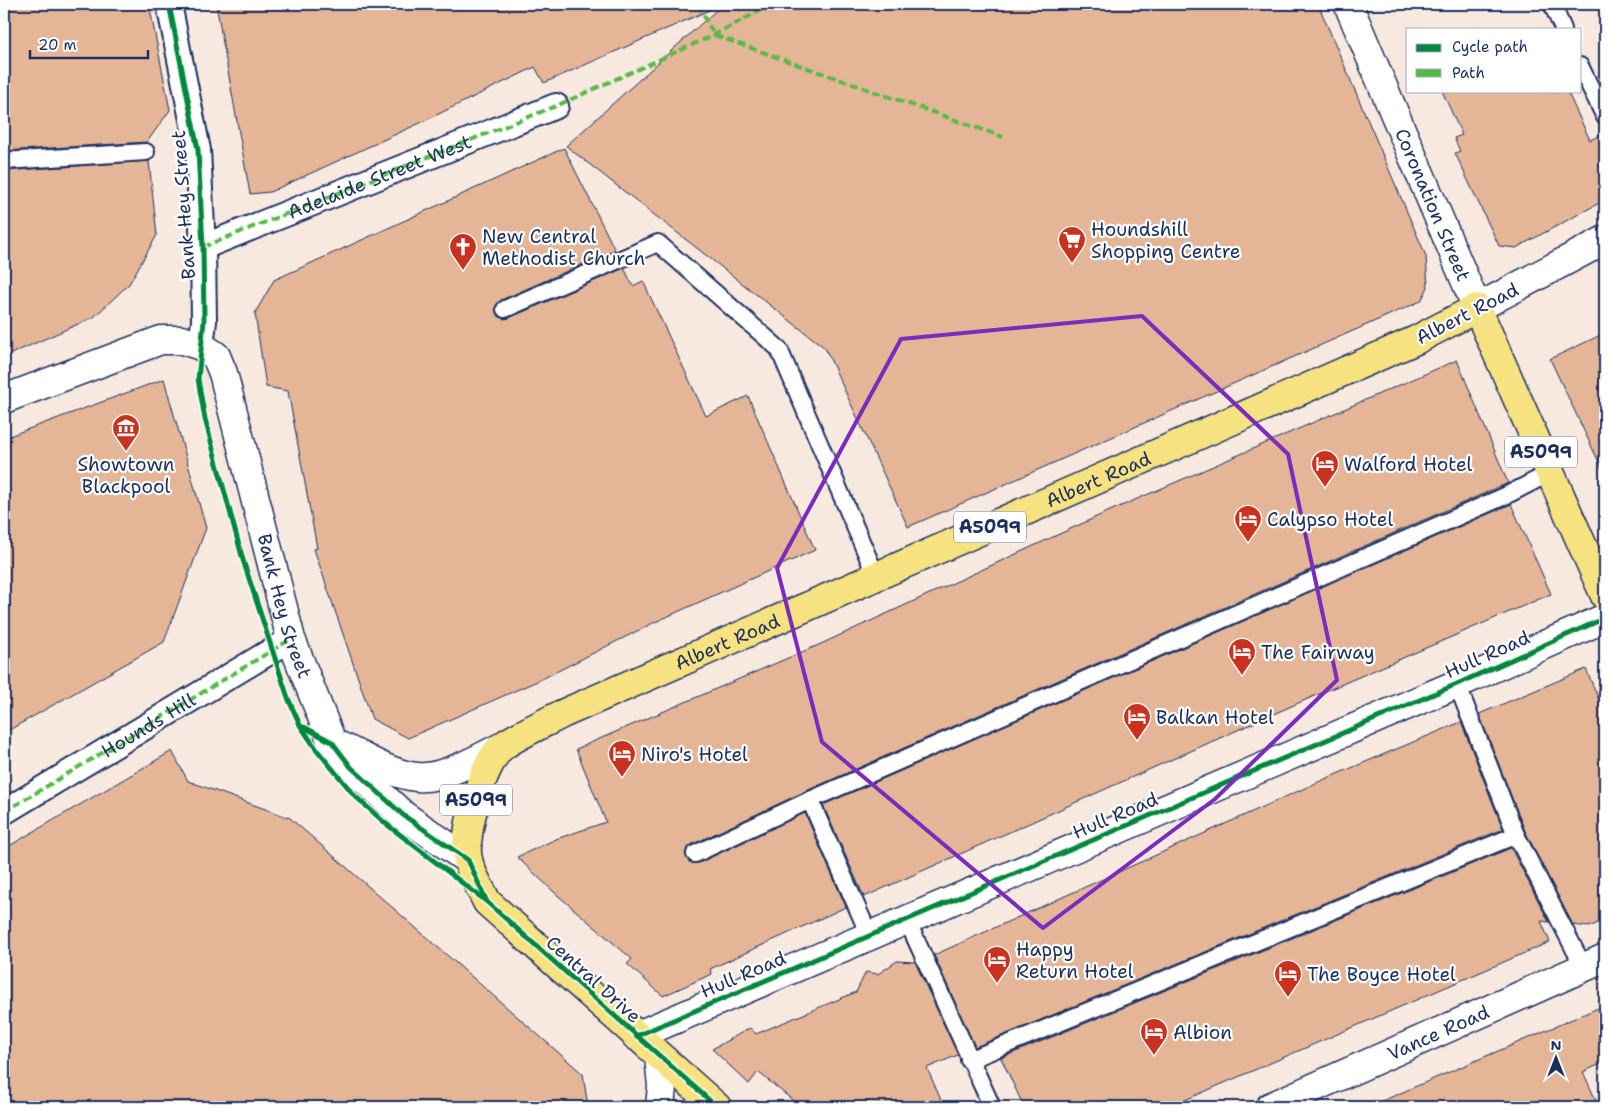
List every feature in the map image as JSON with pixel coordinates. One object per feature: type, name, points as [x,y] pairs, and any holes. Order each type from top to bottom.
[{"type":"main road","name":"Coronation Street","points":[[1477,308],[1605,596]]},
{"type":"main road","name":"Albert Road","points":[[503,746],[562,714],[1416,340],[1477,308]]},
{"type":"main road","name":"Central Drive","points":[[503,746],[489,766],[471,815],[468,860],[487,902],[717,1107]]},
{"type":"street","name":"Bank Hey Street","points":[[169,4],[198,150],[203,247],[204,321],[201,346],[216,356],[223,373],[291,639],[332,742],[351,767],[403,815],[468,860]]},
{"type":"street","name":"Coronation Street","points":[[1348,4],[1477,308]]},
{"type":"street","name":"Adelaide Street West","points":[[203,247],[556,106]]},
{"type":"street","name":"Albert Road","points":[[1477,308],[1605,240]]},
{"type":"street","points":[[4,399],[161,340],[182,340],[201,346]]},
{"type":"street","name":"Hull Road","points":[[636,1036],[1457,684],[1605,618]]},
{"type":"street","name":"Hounds Hill","points":[[4,812],[291,639]]},
{"type":"street","points":[[332,742],[393,772],[417,777],[428,777],[470,763],[503,746]]},
{"type":"street","name":"Vance Road","points":[[1270,1107],[1595,963]]},
{"type":"street","points":[[659,1056],[662,1086],[660,1107]]},
{"type":"lane","points":[[1552,4],[1563,28]]},
{"type":"lane","points":[[1582,70],[1605,117]]},
{"type":"lane","points":[[4,161],[146,152]]},
{"type":"lane","points":[[505,309],[658,243],[779,350],[876,576]]},
{"type":"lane","points":[[695,854],[810,800],[1505,496],[1550,473]]},
{"type":"lane","points":[[1457,684],[1516,836],[1595,963]]},
{"type":"lane","points":[[810,800],[870,936]]},
{"type":"lane","points":[[970,1060],[1516,836]]},
{"type":"lane","points":[[907,920],[992,1107]]},
{"type":"highlighted area","points":[[1142,316],[1288,454],[1337,680],[1215,799],[1043,928],[822,742],[777,568],[901,339]]},
{"type":"shaded area","points":[[4,4],[1605,4],[1605,1107],[4,1107]]},
{"type":"building","points":[[4,4],[149,4],[170,110],[147,142],[4,151]]},
{"type":"building","points":[[216,4],[723,4],[544,83],[535,67],[418,124],[270,192],[250,194]]},
{"type":"building","name":"Houndshill Shopping Centre","points":[[723,4],[1318,4],[1426,256],[1428,287],[1421,301],[908,527],[825,348],[566,146]]},
{"type":"building","points":[[1442,92],[1567,92],[1590,140],[1605,133],[1605,200],[1516,248],[1499,246],[1455,153],[1460,151],[1454,138],[1462,135]]},
{"type":"building","points":[[564,148],[615,250],[501,300],[495,307],[496,313],[503,319],[509,318],[624,268],[633,286],[643,281],[706,416],[748,396],[815,550],[653,623],[544,678],[408,738],[372,719],[314,549],[317,548],[288,391],[266,387],[255,313],[274,280]]},
{"type":"building","points":[[149,161],[157,235],[129,284],[94,317],[4,357],[4,171]]},
{"type":"building","points":[[1605,333],[1605,475],[1550,359]]},
{"type":"building","points":[[1457,360],[1508,483],[806,791],[691,845],[685,853],[689,862],[699,863],[805,813],[846,907],[710,969],[712,974],[663,996],[627,964],[632,959],[554,892],[517,857],[556,839],[606,822],[576,749],[823,643],[1105,513]]},
{"type":"building","points":[[164,379],[206,528],[164,642],[4,733],[4,438]]},
{"type":"building","points":[[1511,504],[1551,594],[1296,704],[864,897],[823,805]]},
{"type":"building","points":[[1586,669],[1605,714],[1605,920],[1589,927],[1573,925],[1525,831],[1479,714]]},
{"type":"building","points":[[1461,722],[1503,829],[975,1047],[934,955],[1325,779]]},
{"type":"building","points":[[172,751],[188,781],[290,818],[583,1074],[588,1107],[4,1107],[4,849]]},
{"type":"building","points":[[1511,848],[1549,922],[1541,921],[1550,942],[1169,1107],[1024,1107],[1001,1058]]},
{"type":"building","points":[[897,961],[915,962],[958,1055],[927,1068],[944,1107],[801,1107],[758,1072],[749,1084],[712,1049],[750,1028],[756,1034],[856,992],[866,972],[878,974]]},
{"type":"building","points":[[1605,1005],[1605,1062],[1583,1072],[1599,1107],[1368,1107]]},
{"type":"marked path","points":[[698,4],[714,35],[1003,137]]},
{"type":"marked path","points":[[203,247],[556,106],[714,35],[772,4]]},
{"type":"marked path","points":[[4,812],[291,639]]},
{"type":"cycle path","points":[[169,4],[198,150],[203,247],[204,321],[198,379],[205,419],[243,560],[288,698],[300,725],[317,750],[355,796],[385,823],[487,902]]},
{"type":"cycle path","points":[[636,1036],[1457,684],[1605,618]]},
{"type":"cycle path","points":[[304,727],[332,742],[351,767],[403,815],[468,860],[487,902],[717,1107]]},
{"type":"place","name":"Houndshill Shopping Centre","points":[[1072,264]]},
{"type":"place","name":"New Central Methodist Church","points":[[463,271]]},
{"type":"place","name":"Showtown Blackpool","points":[[126,452]]},
{"type":"place","name":"Walford Hotel","points":[[1325,488]]},
{"type":"place","name":"Calypso Hotel","points":[[1248,543]]},
{"type":"place","name":"The Fairway","points":[[1242,676]]},
{"type":"place","name":"Balkan Hotel","points":[[1137,741]]},
{"type":"place","name":"Niro's Hotel","points":[[622,778]]},
{"type":"place","name":"Happy Return Hotel","points":[[997,984]]},
{"type":"place","name":"The Boyce Hotel","points":[[1288,998]]},
{"type":"place","name":"Albion","points":[[1154,1056]]}]
